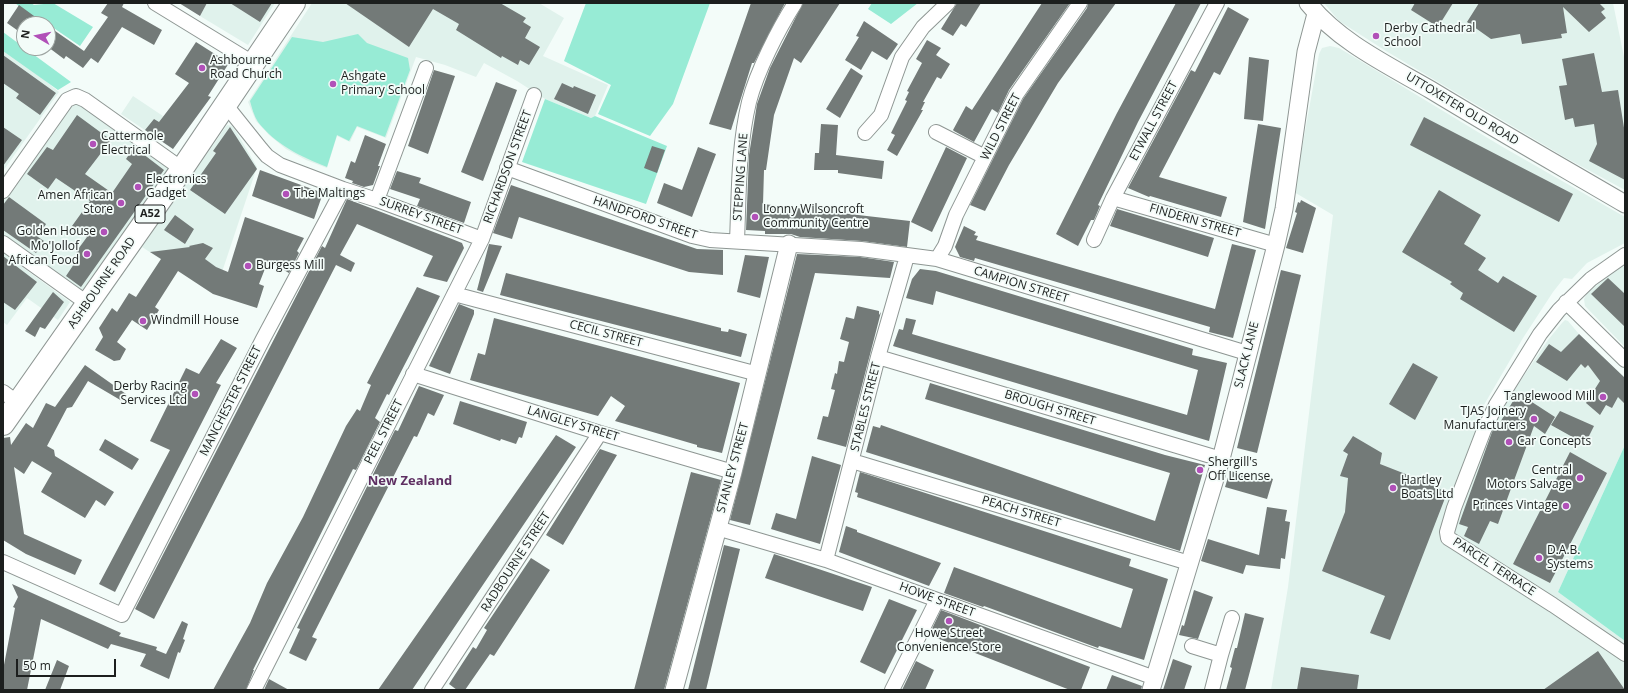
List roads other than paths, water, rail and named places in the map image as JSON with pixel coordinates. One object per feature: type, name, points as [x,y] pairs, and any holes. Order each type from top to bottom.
[{"type":"main road","name":"ASHBOURNE ROAD","points":[[3,424],[10,397],[87,303],[182,169],[294,3]]},
{"type":"street","points":[[155,3],[253,63]]},
{"type":"street","name":"STEPPING LANE","points":[[738,241],[740,165],[749,101],[776,37],[795,3]]},
{"type":"street","points":[[865,133],[881,115],[902,57],[923,27],[948,3]]},
{"type":"street","name":"WILD STREET","points":[[937,259],[945,246],[956,215],[1016,95],[1080,3]]},
{"type":"street","name":"ETWALL STREET","points":[[1094,240],[1113,198],[1217,3]]},
{"type":"street","name":"UTTOXETER OLD ROAD","points":[[1312,8],[1336,32],[1562,169],[1625,204]]},
{"type":"street","name":"SLACK LANE","points":[[1153,684],[1221,459],[1247,353],[1276,245],[1284,209],[1312,8]]},
{"type":"street","points":[[377,200],[426,68]]},
{"type":"street","name":"RICHARDSON STREET","points":[[482,239],[534,95]]},
{"type":"street","points":[[3,191],[67,100],[76,96],[85,100],[182,169]]},
{"type":"street","name":"SURREY STREET","points":[[226,104],[261,149],[273,161],[343,189],[482,239]]},
{"type":"street","points":[[936,132],[986,157]]},
{"type":"street","name":"HANDFORD STREET","points":[[507,168],[692,236],[710,240],[789,244]]},
{"type":"street","name":"MANCHESTER STREET","points":[[3,562],[122,615],[262,340],[343,189]]},
{"type":"street","name":"FINDERN STREET","points":[[1113,198],[1276,245]]},
{"type":"street","name":"PEEL STREET","points":[[254,690],[482,239]]},
{"type":"street","points":[[3,243],[87,303]]},
{"type":"street","name":"CAMPION STREET","points":[[789,244],[861,249],[937,259],[1247,353]]},
{"type":"street","name":"STANLEY STREET","points":[[674,690],[733,472],[789,244]]},
{"type":"street","name":"PARCEL TERRACE","points":[[1625,254],[1591,279],[1566,302],[1540,334],[1496,405],[1484,430],[1454,508],[1447,532],[1448,538],[1625,654]]},
{"type":"street","name":"STABLES STREET","points":[[826,560],[878,357],[908,256]]},
{"type":"street","name":"CECIL STREET","points":[[454,294],[758,374]]},
{"type":"street","points":[[1566,302],[1625,360]]},
{"type":"street","name":"BROUGH STREET","points":[[878,357],[1221,459]]},
{"type":"street","name":"LANGLEY STREET","points":[[413,374],[600,433],[733,472]]},
{"type":"street","name":"RADBOURNE STREET","points":[[432,690],[600,433]]},
{"type":"street","name":"PEACH STREET","points":[[852,461],[1189,563]]},
{"type":"street","name":"HOWE STREET","points":[[717,528],[826,560],[937,600],[1153,684]]},
{"type":"street","points":[[892,690],[937,600]]},
{"type":"street","points":[[1212,690],[1232,618]]},
{"type":"street","points":[[1192,646],[1221,655]]},
{"type":"place","name":"Derby Cathedral School","points":[[1376,36]]},
{"type":"place","name":"Ashbourne Road Church","points":[[202,68]]},
{"type":"place","name":"Ashgate Primary School","points":[[333,84]]},
{"type":"place","name":"Cattermole Electrical","points":[[93,144]]},
{"type":"place","name":"Electronics Gadget","points":[[138,187]]},
{"type":"place","name":"The Maltings","points":[[286,194]]},
{"type":"place","name":"Amen African Store","points":[[121,203]]},
{"type":"place","name":"Lonny Wilsoncroft Community Centre","points":[[755,217]]},
{"type":"place","name":"Golden House","points":[[104,232]]},
{"type":"place","name":"Mo'Jollof African Food","points":[[87,254]]},
{"type":"place","name":"Burgess Mill","points":[[248,266]]},
{"type":"place","name":"Windmill House","points":[[143,321]]},
{"type":"place","name":"Derby Racing Services Ltd","points":[[195,394]]},
{"type":"place","name":"Tanglewood Mill","points":[[1603,397]]},
{"type":"place","name":"TJAS Joinery Manufacturers","points":[[1534,419]]},
{"type":"place","name":"Car Concepts","points":[[1509,442]]},
{"type":"place","name":"Shergill's Off License","points":[[1200,470]]},
{"type":"place","name":"Central Motors Salvage","points":[[1580,478]]},
{"type":"place","name":"Hartley Boats Ltd","points":[[1393,488]]},
{"type":"place","name":"Princes Vintage","points":[[1566,506]]},
{"type":"place","name":"D.A.B. Systems","points":[[1539,558]]},
{"type":"place","name":"Howe Street Convenience Store","points":[[949,621]]},
{"type":"district","name":"New Zealand","points":[[410,481]]}]
